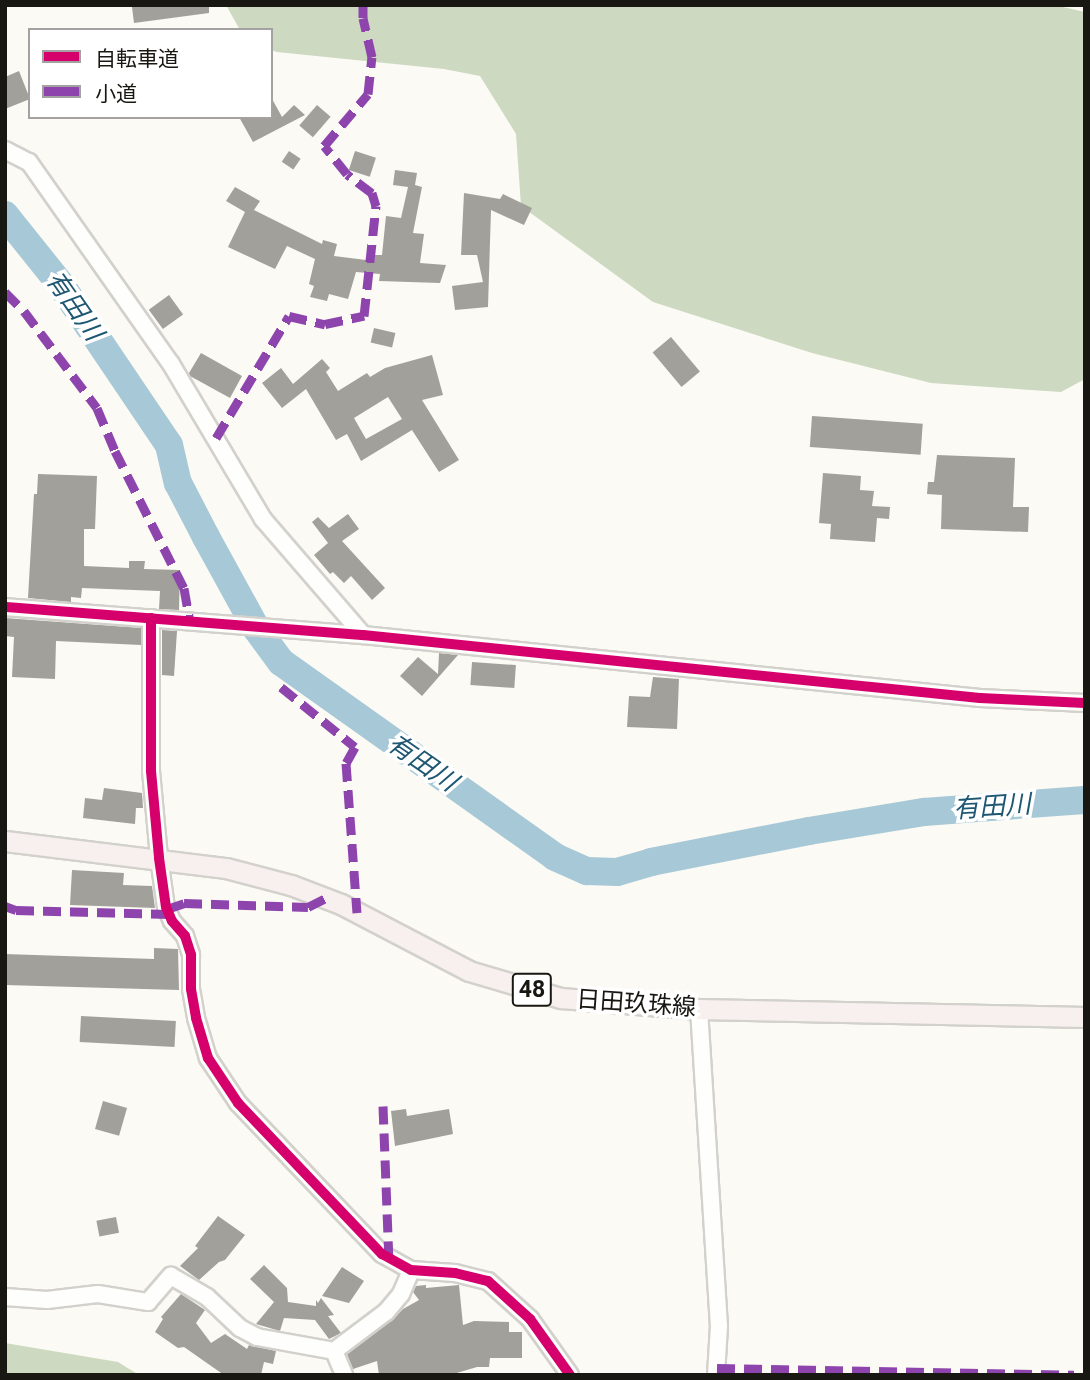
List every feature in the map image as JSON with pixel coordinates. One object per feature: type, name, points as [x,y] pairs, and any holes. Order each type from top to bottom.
[{"type":"main road","name":"日田玖珠線","points":[[5,841],[226,868],[291,885],[341,904],[469,971],[561,998],[699,1009],[1085,1017]]},
{"type":"street","points":[[5,150],[29,162],[171,364],[263,519],[356,635]]},
{"type":"street","points":[[5,607],[356,635],[980,698],[1085,703]]},
{"type":"street","points":[[150,618],[151,771],[159,858],[166,907],[172,921],[186,936],[191,955],[191,989],[196,1018],[214,1067],[238,1102],[382,1254],[411,1270],[464,1274],[488,1281],[530,1319],[570,1375]]},
{"type":"street","points":[[699,1009],[719,1326],[716,1375]]},
{"type":"street","points":[[5,1297],[47,1300],[99,1294],[148,1302],[171,1276],[207,1297],[240,1328],[257,1337],[334,1352],[386,1312],[401,1294],[411,1270]]},
{"type":"street","points":[[334,1352],[344,1375]]},
{"type":"green space","points":[[226,5],[1054,5],[1085,12],[1085,379],[1061,392],[931,383],[812,353],[653,302],[521,206],[516,134],[480,76],[444,69],[277,52],[273,51],[273,28],[239,28]]},
{"type":"green space","points":[[5,1343],[118,1362],[139,1375],[5,1375]]},
{"type":"building","points":[[209,5],[209,13],[134,23],[132,7]]},
{"type":"building","points":[[19,71],[28,100],[5,109],[5,77]]},
{"type":"building","points":[[273,101],[282,117],[294,105],[305,115],[253,142],[240,119],[273,119]]},
{"type":"building","points":[[317,105],[331,117],[313,137],[299,125]]},
{"type":"building","points":[[289,151],[301,159],[293,170],[282,162]]},
{"type":"building","points":[[355,151],[376,158],[370,177],[349,170]]},
{"type":"building","points":[[395,170],[417,173],[415,185],[422,187],[413,233],[424,234],[420,263],[446,265],[440,283],[379,281],[380,274],[356,272],[348,299],[329,294],[327,301],[310,297],[314,286],[309,284],[315,259],[287,246],[275,269],[228,247],[245,212],[226,201],[235,187],[260,201],[254,210],[322,244],[323,240],[337,244],[334,256],[374,261],[375,255],[382,255],[386,216],[401,218],[408,187],[393,185]]},
{"type":"building","points":[[464,193],[500,199],[503,194],[532,208],[524,225],[491,210],[488,307],[455,310],[452,286],[483,282],[477,255],[461,255]]},
{"type":"building","points":[[169,295],[183,314],[163,329],[149,310]]},
{"type":"building","points":[[374,328],[395,333],[392,348],[371,343]]},
{"type":"building","points":[[671,337],[700,371],[682,387],[653,352]]},
{"type":"building","points":[[201,353],[242,376],[230,398],[190,376],[189,373]]},
{"type":"building","points":[[432,355],[443,395],[422,400],[459,460],[439,472],[412,430],[361,461],[347,434],[336,440],[306,389],[282,408],[262,383],[281,368],[293,384],[322,359],[330,368],[326,372],[338,391],[367,373],[370,377],[385,368]],"holes":[[[388,397],[402,419],[366,439],[354,418]]]},
{"type":"building","points":[[812,416],[923,424],[921,455],[810,447]]},
{"type":"building","points":[[937,455],[1015,458],[1013,507],[1029,507],[1028,532],[941,529],[942,495],[927,494],[928,482],[934,482]]},
{"type":"building","points":[[823,473],[861,476],[860,490],[874,491],[872,506],[890,507],[889,519],[877,518],[875,542],[830,539],[831,524],[819,523]]},
{"type":"building","points":[[38,474],[97,476],[95,529],[84,529],[84,566],[129,568],[129,561],[145,561],[144,569],[180,570],[179,610],[159,609],[160,591],[82,588],[81,598],[71,597],[71,602],[28,598],[34,494],[37,494]]},
{"type":"building","points":[[348,514],[359,529],[342,541],[385,588],[372,600],[351,576],[344,583],[333,572],[330,574],[314,555],[328,543],[312,522],[318,517],[329,528]]},
{"type":"building","points":[[5,618],[141,628],[141,645],[56,641],[55,679],[12,677],[14,637],[5,636]]},
{"type":"building","points":[[162,630],[177,631],[174,676],[162,675]]},
{"type":"building","points":[[439,653],[458,655],[422,696],[400,676],[418,657],[438,674]]},
{"type":"building","points":[[472,662],[516,665],[514,688],[470,685]]},
{"type":"building","points":[[653,677],[679,679],[677,729],[627,727],[629,696],[650,697]]},
{"type":"building","points":[[104,788],[142,793],[143,808],[136,808],[135,824],[83,818],[85,798],[102,800]]},
{"type":"building","points":[[72,870],[124,873],[123,885],[152,886],[155,908],[70,905]]},
{"type":"building","points":[[154,948],[178,949],[179,990],[5,985],[5,954],[154,959]]},
{"type":"building","points":[[81,1016],[176,1021],[175,1047],[80,1042]]},
{"type":"building","points":[[103,1101],[127,1108],[119,1136],[95,1129]]},
{"type":"building","points":[[406,1109],[407,1116],[449,1109],[453,1134],[395,1146],[391,1111]]},
{"type":"building","points":[[218,1216],[245,1235],[225,1260],[199,1280],[180,1266],[198,1248],[195,1246]]},
{"type":"building","points":[[116,1217],[119,1233],[99,1237],[96,1221]]},
{"type":"building","points":[[264,1265],[287,1288],[288,1302],[316,1306],[316,1300],[318,1303],[321,1298],[334,1315],[328,1316],[341,1333],[329,1339],[315,1320],[284,1318],[280,1331],[256,1324],[274,1302],[250,1279]]},
{"type":"building","points":[[342,1267],[364,1281],[349,1303],[322,1296]]},
{"type":"building","points":[[426,1285],[426,1288],[459,1285],[463,1325],[474,1321],[509,1322],[509,1332],[522,1332],[522,1358],[490,1358],[489,1367],[477,1367],[450,1375],[379,1375],[377,1361],[353,1369],[347,1354],[403,1309],[419,1300],[413,1292],[416,1286]]},
{"type":"building","points":[[181,1294],[205,1310],[196,1323],[211,1343],[225,1334],[247,1349],[249,1345],[276,1351],[273,1364],[264,1362],[261,1375],[224,1375],[184,1347],[178,1348],[155,1332],[163,1319],[161,1317]]},
{"type":"waterway","name":"有田川","points":[[5,215],[61,285],[169,445],[178,483],[256,628],[281,662],[555,857],[587,871],[617,872],[651,862],[809,831],[924,812],[1085,800]]},
{"type":"marked path","points":[[216,438],[289,316],[325,324],[364,316],[376,206],[372,193],[347,174],[324,146],[368,94],[372,57],[363,18],[363,5]]},
{"type":"marked path","points":[[5,292],[24,311],[97,408],[115,451],[184,588],[190,622]]},
{"type":"marked path","points":[[281,687],[355,747],[346,763],[357,913]]},
{"type":"marked path","points":[[167,909],[184,903],[308,907],[326,898]]},
{"type":"marked path","points":[[5,906],[16,910],[169,914]]},
{"type":"marked path","points":[[383,1106],[389,1259]]},
{"type":"marked path","points":[[717,1368],[1074,1375]]},
{"type":"cycle path","points":[[5,607],[363,635],[980,698],[1085,703]]},
{"type":"cycle path","points":[[151,618],[151,771],[159,858],[166,907],[172,921],[185,936],[191,955],[191,989],[208,1058],[238,1103],[382,1254],[411,1270],[455,1273],[488,1281],[530,1319],[570,1375]]}]
